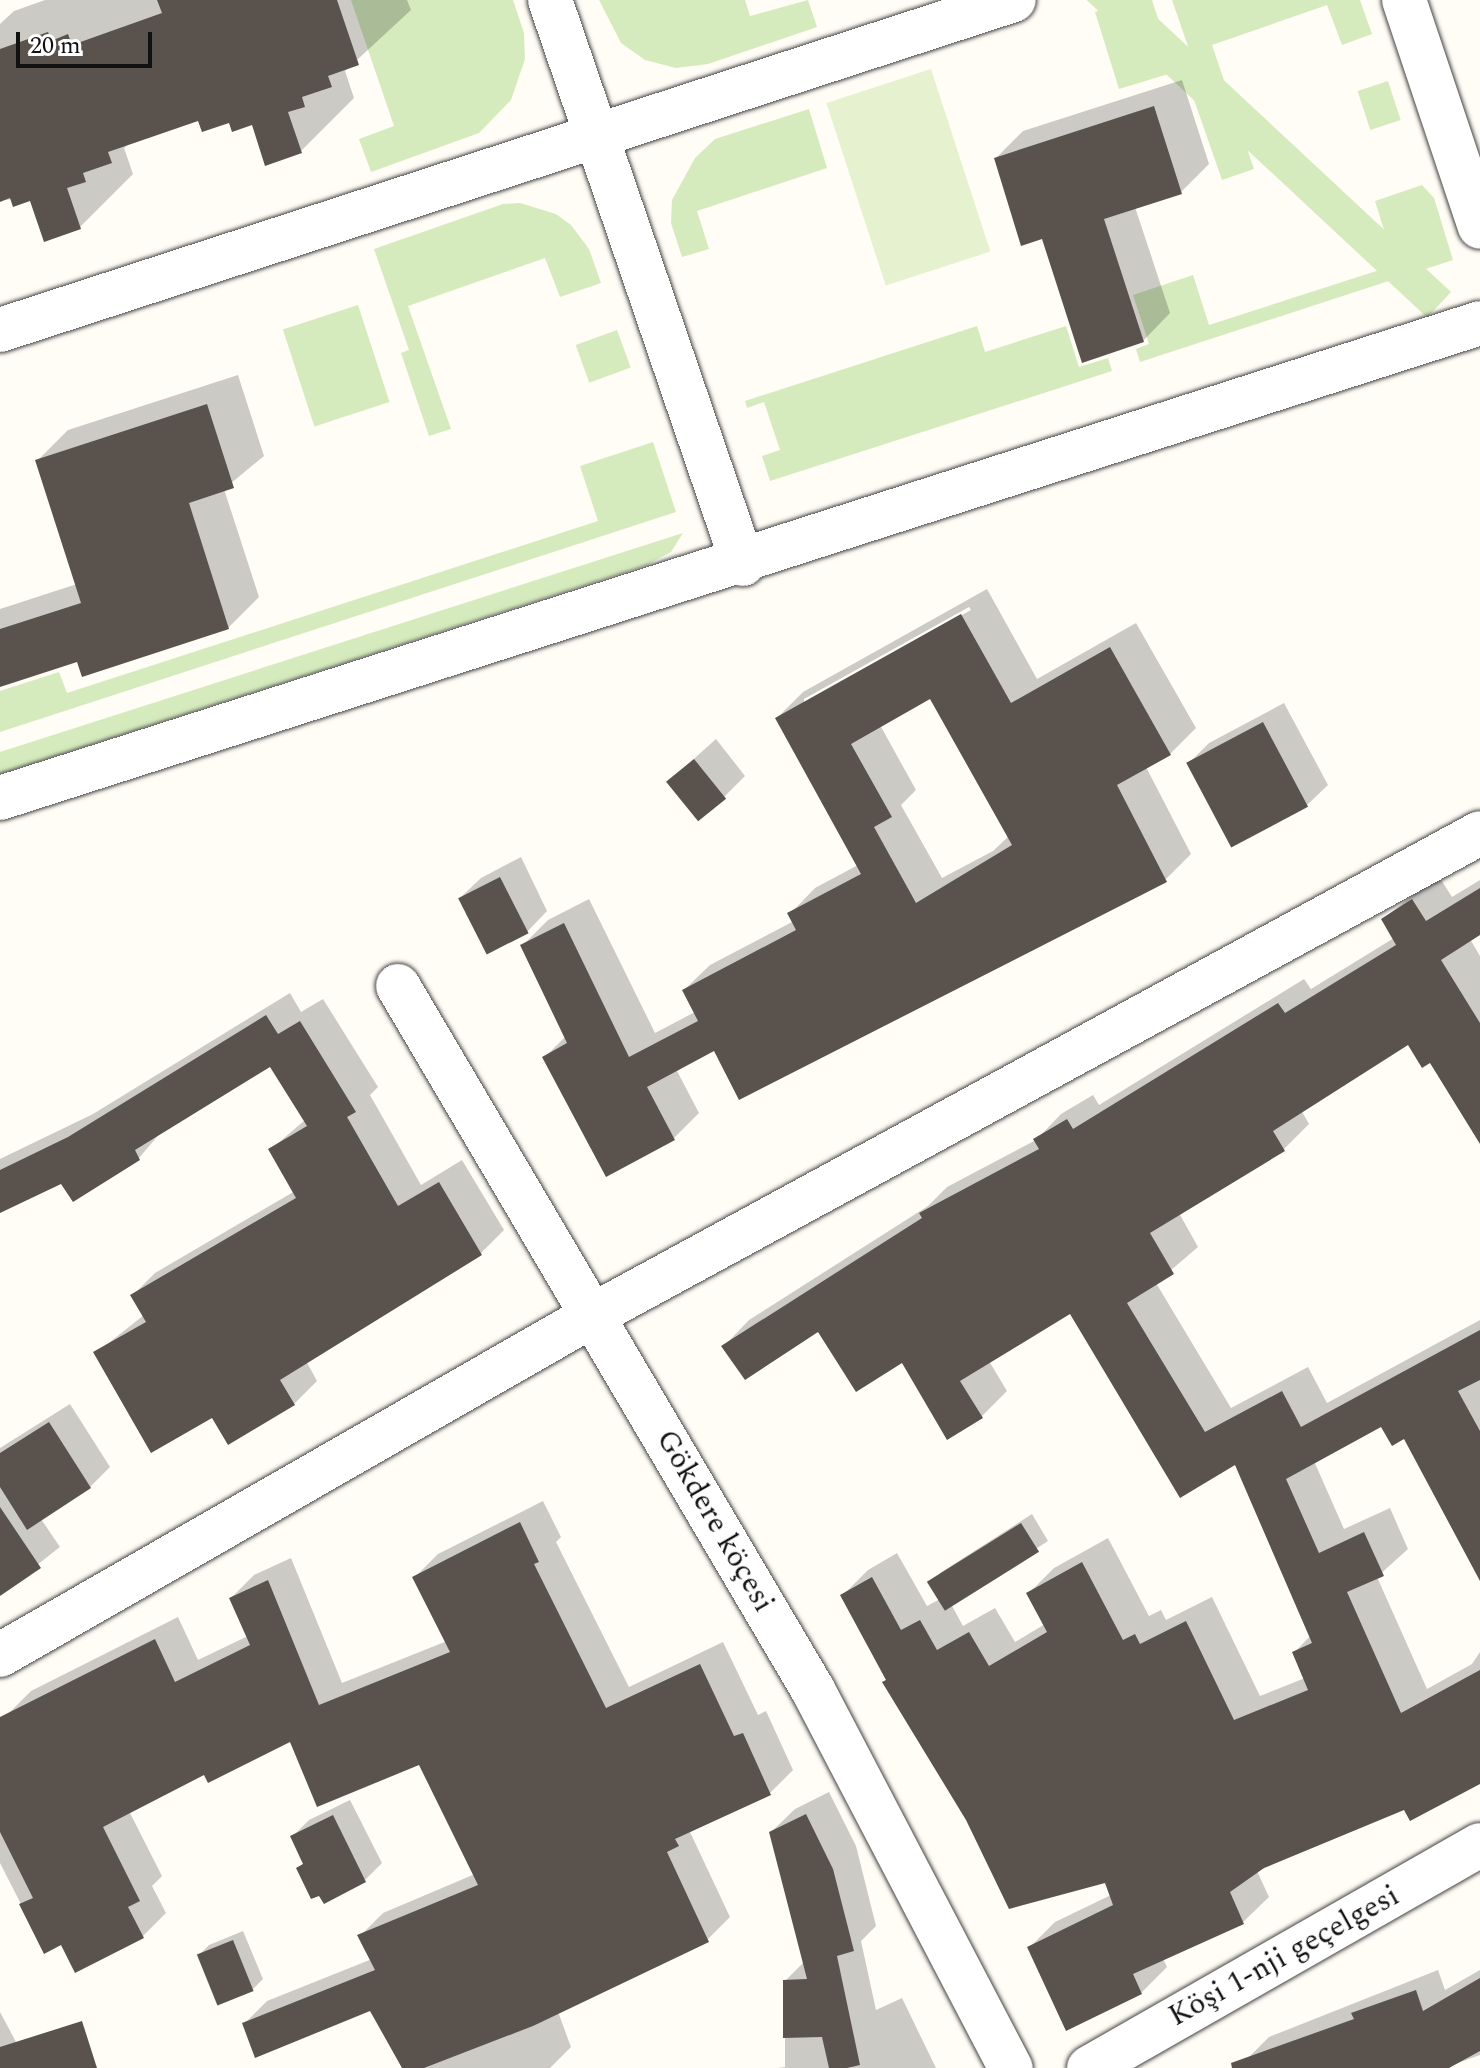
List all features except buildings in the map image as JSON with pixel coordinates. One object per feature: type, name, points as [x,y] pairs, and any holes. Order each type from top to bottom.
[{"type":"street","points":[[550,0],[743,564]]},
{"type":"street","points":[[0,330],[593,133],[1014,0]]},
{"type":"street","points":[[1404,0],[1480,227]]},
{"type":"street","points":[[0,798],[743,564],[1480,323]]},
{"type":"street","points":[[0,1655],[595,1314],[1480,833]]},
{"type":"street","name":"Gökdere köçesi","points":[[398,986],[595,1314],[813,1690],[1011,2068]]},
{"type":"street","name":"Köşi 1-nji geçelgesi","points":[[1089,2068],[1480,1845]]},
{"type":"green space","points":[[351,0],[513,0],[524,33],[525,59],[511,100],[479,133],[371,172],[359,139],[394,126]]},
{"type":"green space","points":[[599,0],[745,0],[750,16],[808,0],[817,27],[708,64],[676,68],[645,60],[621,43]]},
{"type":"green space","points":[[1087,0],[1138,0],[1451,292],[1427,318]]},
{"type":"green space","points":[[1132,0],[1152,0],[1175,72],[1119,89],[1095,12]]},
{"type":"green space","points":[[1172,0],[1360,0],[1372,34],[1342,45],[1327,5],[1212,45],[1254,169],[1222,180],[1193,97],[1204,93]]},
{"type":"green space","points":[[931,69],[990,252],[886,286],[826,103]]},
{"type":"green space","points":[[1388,81],[1401,120],[1370,130],[1358,91]]},
{"type":"green space","points":[[809,109],[827,168],[697,211],[709,249],[682,257],[671,223],[672,200],[695,158],[715,139]]},
{"type":"green space","points":[[1422,185],[1434,198],[1453,260],[1140,362],[1136,349],[1149,344],[1133,295],[1193,275],[1209,325],[1395,265],[1375,201]]},
{"type":"green space","points":[[520,203],[556,214],[571,225],[589,249],[601,283],[560,297],[545,258],[408,306],[451,429],[429,436],[401,353],[409,350],[374,249],[503,204]]},
{"type":"green space","points":[[358,305],[390,402],[314,426],[283,329]]},
{"type":"green space","points":[[977,326],[985,352],[1066,326],[1079,367],[1108,358],[1112,371],[770,481],[762,456],[780,450],[764,402],[747,408],[745,401]]},
{"type":"green space","points":[[617,330],[631,368],[589,383],[576,345]]},
{"type":"green space","points":[[653,442],[676,512],[0,732],[0,691],[59,672],[67,693],[598,521],[580,466]]},
{"type":"green space","points":[[683,533],[671,552],[647,565],[0,774],[0,752]]}]
